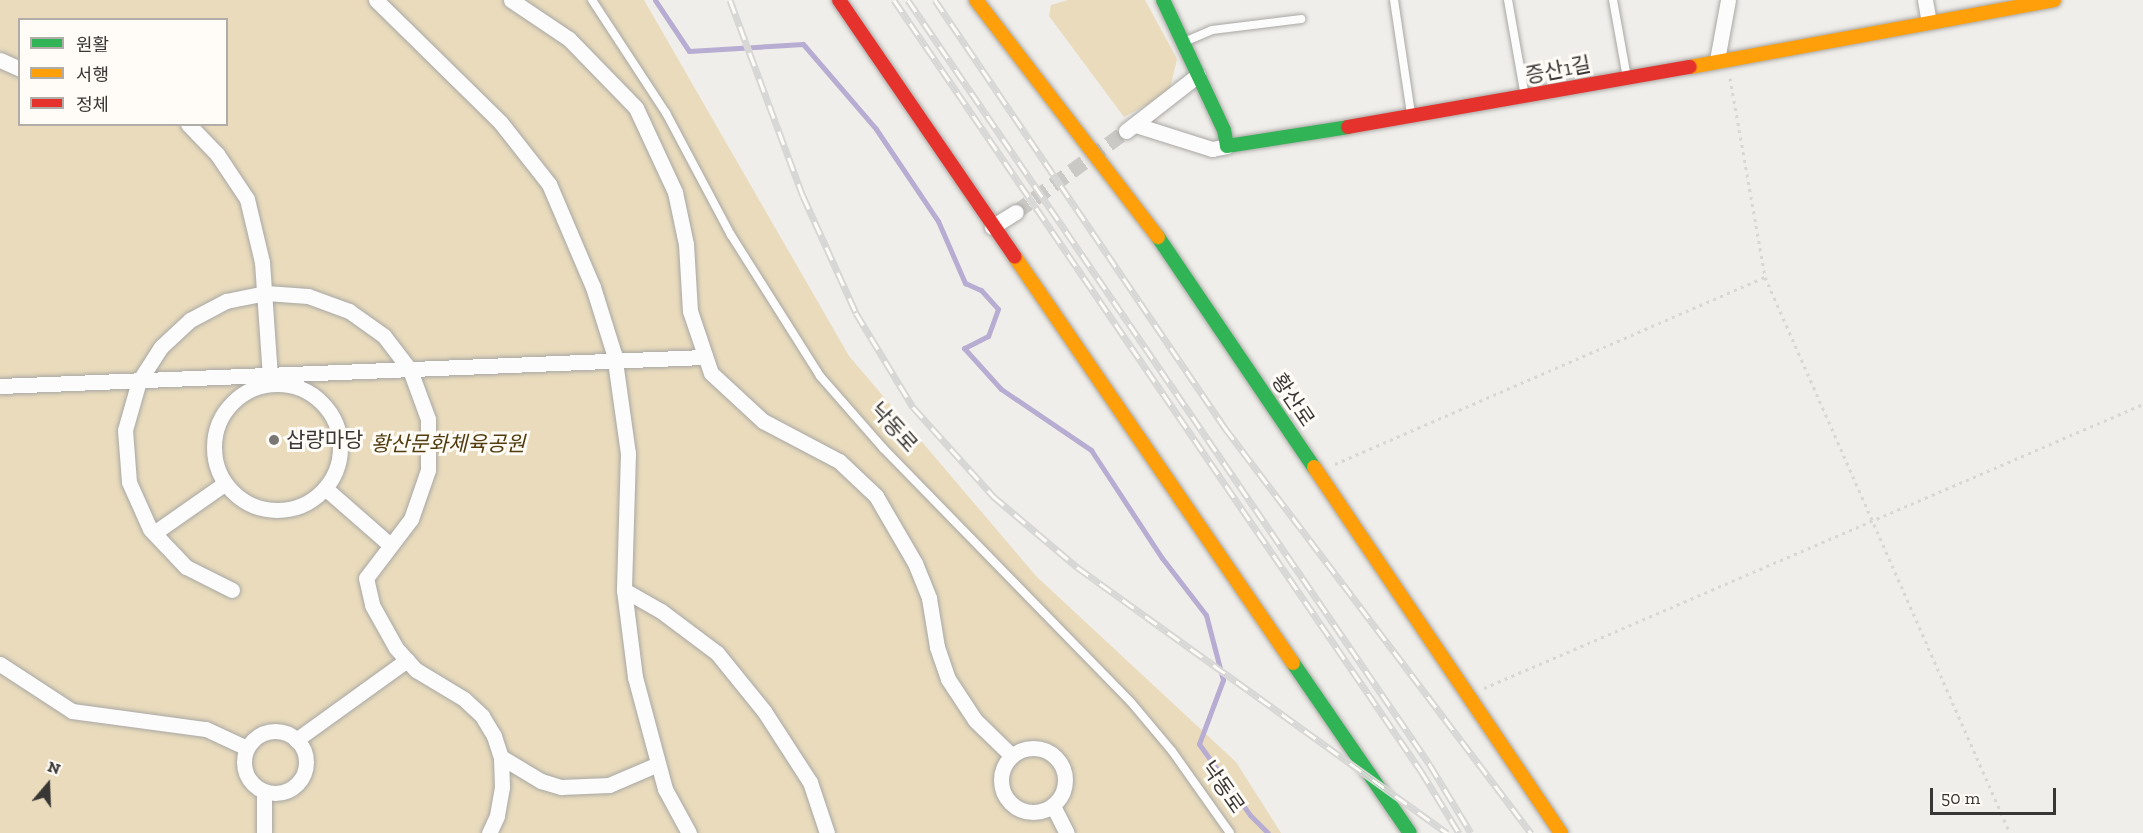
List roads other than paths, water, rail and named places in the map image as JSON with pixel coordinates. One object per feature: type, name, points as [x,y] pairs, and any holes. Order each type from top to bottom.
[{"type":"street","points":[[376,0],[501,123],[549,184],[593,287],[615,360],[628,453],[624,590],[635,677],[665,789],[688,833]]},
{"type":"street","points":[[511,0],[569,39],[636,108],[675,192],[686,244],[690,310],[711,373],[736,400],[764,421],[839,461],[876,496],[915,563],[929,598],[937,647],[948,679],[975,720],[1011,755]]},
{"type":"street","points":[[839,0],[992,227],[1410,833]]},
{"type":"street","name":"황산로","points":[[976,0],[1156,233],[1470,694],[1561,833]]},
{"type":"street","points":[[1163,0],[1224,130],[1227,146],[1212,149],[1131,128],[1198,75]]},
{"type":"street","points":[[1722,59],[1728,0]]},
{"type":"street","points":[[1925,0],[1929,22]]},
{"type":"street","name":"증산1길","points":[[1227,146],[1525,98],[1722,59],[2052,0]]},
{"type":"street","points":[[0,60],[18,68]]},
{"type":"street","points":[[190,126],[217,154],[247,199],[256,227],[266,293],[270,375]]},
{"type":"street","points":[[992,227],[1016,212]]},
{"type":"street","points":[[232,590],[186,567],[154,533],[129,482],[125,430],[139,381],[160,347],[190,320],[226,301],[266,293],[308,296],[349,311],[384,336],[410,370],[428,418],[428,470],[411,519],[366,578],[372,605],[383,628],[407,660],[464,699],[482,716],[501,757],[499,807],[489,833]]},
{"type":"street","points":[[0,386],[705,357]]},
{"type":"street","points":[[264,385],[284,385],[304,391],[321,402],[333,418],[339,438],[339,458],[325,488],[303,505],[282,510],[251,504],[224,484],[213,445],[218,424],[229,406],[245,393],[264,385]]},
{"type":"street","points":[[154,533],[224,484]]},
{"type":"street","points":[[325,488],[390,545]]},
{"type":"street","points":[[624,590],[661,611],[717,653],[764,711],[810,782],[827,833]]},
{"type":"street","points":[[296,740],[407,660]]},
{"type":"street","points":[[0,664],[72,711],[206,729],[247,748]]},
{"type":"street","points":[[273,731],[296,740],[307,762],[300,781],[284,793],[264,792],[254,787],[244,768],[247,748],[253,739],[273,731]]},
{"type":"street","points":[[1034,747],[1052,754],[1065,773],[1064,787],[1053,806],[1024,812],[1009,804],[1000,790],[1011,755],[1034,747]]},
{"type":"street","points":[[501,757],[541,781],[561,788],[609,785],[658,764]]},
{"type":"street","points":[[264,792],[264,833]]},
{"type":"street","points":[[1053,806],[1067,833]]},
{"type":"lane","name":"낙동로","points":[[592,0],[666,113],[731,235],[820,376],[883,448],[1130,701],[1172,751],[1230,833]]},
{"type":"lane","points":[[1394,0],[1411,117]]},
{"type":"lane","points":[[1508,0],[1525,98]]},
{"type":"lane","points":[[1613,0],[1627,78]]},
{"type":"lane","points":[[1182,42],[1212,30],[1301,19]]},
{"type":"waterway","points":[[655,0],[689,51],[803,44],[876,129],[938,221],[965,283],[981,290],[998,309],[988,336],[964,348],[1001,389],[1091,450],[1162,558],[1206,615],[1223,680],[1199,744],[1250,815],[1268,833]]},
{"type":"tunnel","points":[[1016,212],[1126,131]]},
{"type":"railway","points":[[730,0],[803,196],[856,313],[913,407],[993,496],[1077,567],[1447,833]]},
{"type":"railway","points":[[894,0],[1421,771],[1459,833]]},
{"type":"railway","points":[[908,0],[1430,765],[1471,833]]},
{"type":"railway","points":[[935,0],[1225,428],[1531,833]]},
{"type":"place","name":"삽량마당","points":[[274,440]]},
{"type":"park label","name":"황산문화체육공원","points":[[448,444]]}]
